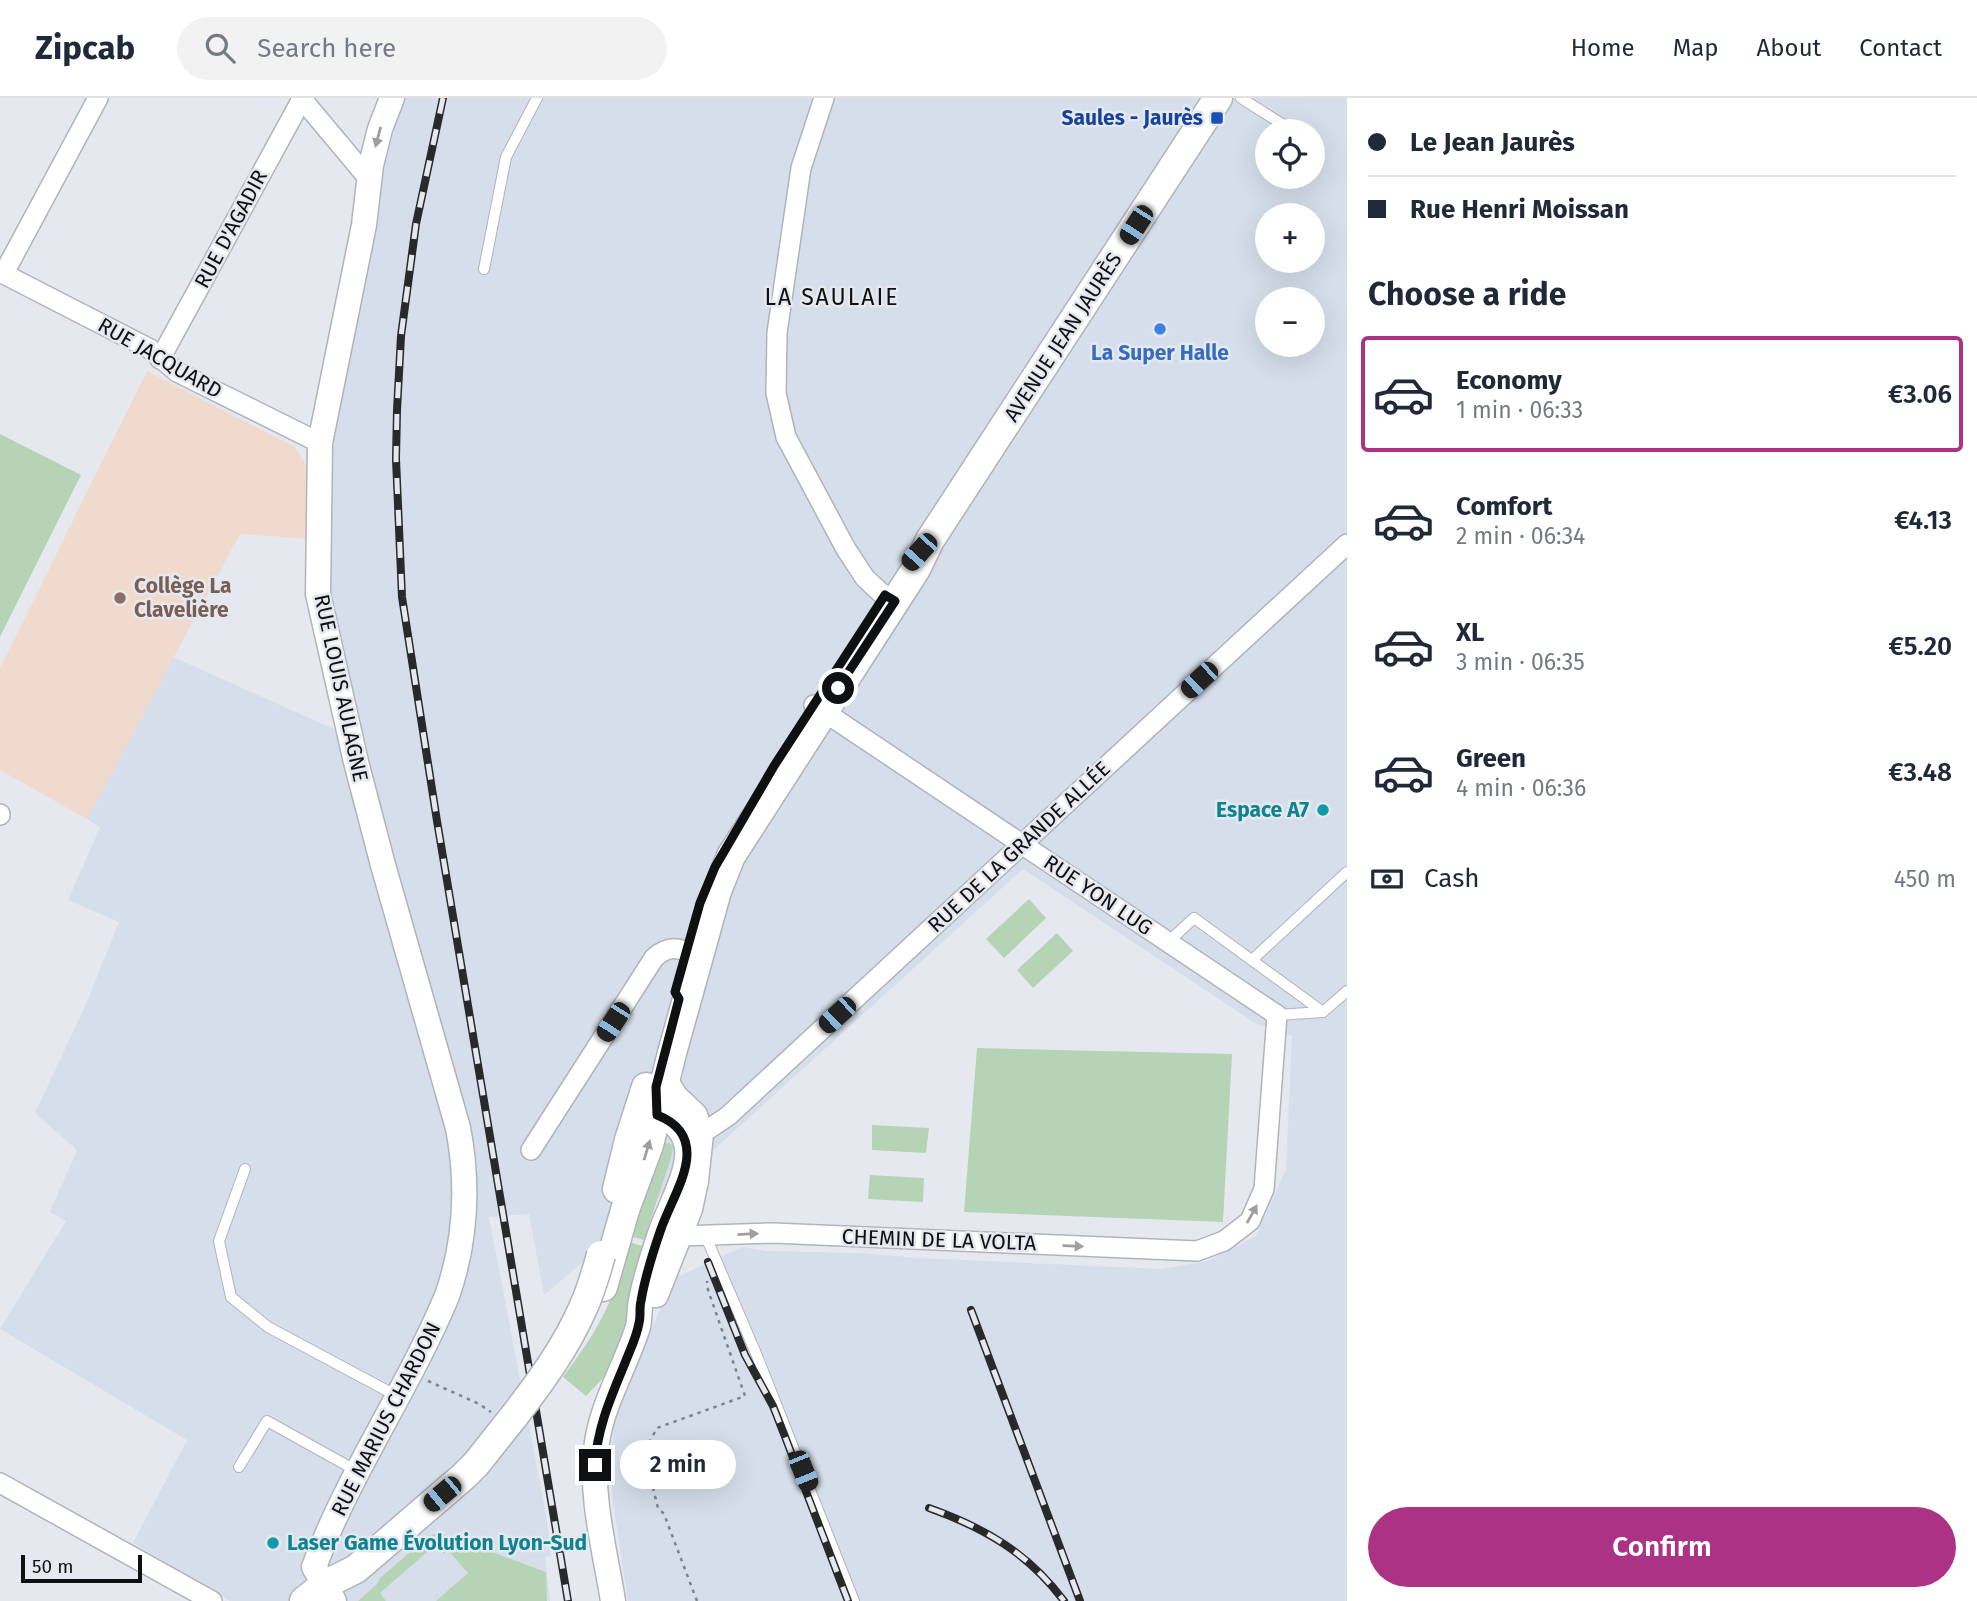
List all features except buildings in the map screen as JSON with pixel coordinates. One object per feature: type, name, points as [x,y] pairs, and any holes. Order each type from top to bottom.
[{"type":"main road","name":"AVENUE JEAN JAURÈS","points":[[325,1597],[365,1579],[471,1484],[508,1419],[571,1350],[603,1287],[623,1163],[659,1100],[685,972],[731,856],[818,708],[890,598],[916,569],[930,540],[1218,98]]},
{"type":"main road","name":"AVENUE JEAN JAURÈS","points":[[659,1100],[685,972]]},
{"type":"street","points":[[2,272],[98,98]]},
{"type":"street","name":"RUE LOUIS AULAGNE","points":[[392,98],[380,129],[369,178],[364,225],[320,443],[318,594],[356,762],[383,865],[458,1128],[464,1177],[463,1231]]},
{"type":"street","points":[[824,98],[801,168],[776,334],[776,393],[786,437],[846,549],[866,578],[890,598]]},
{"type":"street","points":[[301,99],[369,178]]},
{"type":"street","name":"RUE D'AGADIR","points":[[160,359],[301,99]]},
{"type":"street","name":"RUE JACQUARD","points":[[2,272],[150,349],[177,372],[320,443]]},
{"type":"street","name":"RUE DE LA GRANDE ALLÉE","points":[[693,1139],[728,1116],[1347,544]]},
{"type":"street","name":"RUE YON LUG","points":[[818,708],[1277,1015]]},
{"type":"street","points":[[531,1150],[654,958],[662,950],[671,948],[685,972]]},
{"type":"street","name":"CHEMIN DE LA VOLTA","points":[[680,1237],[772,1233],[1197,1251],[1224,1241],[1250,1221],[1264,1189],[1277,1015]]},
{"type":"street","points":[[639,1323],[652,1307],[690,1209],[696,1181],[693,1139],[667,1119],[659,1100]]},
{"type":"street","points":[[613,1601],[595,1478],[600,1427],[639,1323],[640,1302],[653,1255],[685,1170],[693,1139]]},
{"type":"street","points":[[680,1184],[681,1195],[671,1230],[674,1235],[680,1237]]},
{"type":"street","name":"RUE MARIUS CHARDON","points":[[325,1597],[314,1567],[322,1544],[447,1296],[463,1231]]},
{"type":"street","points":[[0,1483],[212,1601]]},
{"type":"lane","points":[[484,270],[506,157],[537,98]]},
{"type":"lane","points":[[1241,98],[1274,119]]},
{"type":"lane","points":[[1252,960],[1347,872]]},
{"type":"lane","points":[[1168,942],[1194,918],[1323,1012]]},
{"type":"lane","points":[[1277,1015],[1323,1012],[1347,991]]},
{"type":"lane","points":[[245,1170],[219,1241],[231,1297],[268,1327],[397,1396]]},
{"type":"lane","points":[[706,1237],[755,1351],[855,1601]]},
{"type":"lane","points":[[239,1467],[267,1421],[358,1471]]},
{"type":"path","points":[[697,1601],[664,1514],[658,1508],[644,1452],[657,1428],[745,1396],[707,1281]]},
{"type":"path","points":[[409,1372],[508,1419]]},
{"type":"shaded area","points":[[403,98],[1347,98],[1347,1601],[628,1601],[612,1496],[611,1450],[616,1412],[673,1279],[742,1247],[767,1251],[859,1253],[1161,1269],[1208,1261],[1256,1236],[1286,1169],[1292,1036],[1255,1023],[1023,869],[708,1155],[544,1295],[529,1214],[489,1217],[546,1515],[551,1556],[545,1557],[550,1601],[230,1601],[133,1543],[187,1440],[0,1329],[66,1221],[50,1212],[77,1150],[35,1113],[86,1004],[119,922],[68,900],[100,827],[87,819],[173,657],[363,742],[329,594],[331,456],[336,411],[384,167]]},
{"type":"shaded area","name":"Collège La Clavelière","points":[[147,371],[295,447],[307,467],[306,539],[240,534],[87,819],[0,770],[0,668]]},
{"type":"green space","points":[[0,434],[81,475],[0,637]]},
{"type":"green space","points":[[1029,899],[1046,918],[1004,958],[986,939]]},
{"type":"green space","points":[[1057,933],[1073,951],[1033,988],[1017,970]]},
{"type":"green space","points":[[977,1048],[1232,1054],[1223,1222],[964,1212]]},
{"type":"green space","points":[[872,1125],[929,1128],[926,1153],[872,1150]]},
{"type":"green space","points":[[669,1143],[673,1146],[671,1158],[644,1240],[629,1236],[662,1148]]},
{"type":"green space","points":[[870,1175],[924,1178],[923,1202],[868,1199]]},
{"type":"green space","points":[[628,1242],[643,1246],[630,1313],[607,1374],[586,1396],[563,1377],[604,1313],[614,1290]]},
{"type":"green space","points":[[440,1533],[546,1572],[547,1601],[436,1601],[468,1573],[448,1550],[444,1554],[435,1545],[380,1593],[386,1601],[358,1601],[430,1535]]},
{"type":"railway","points":[[443,98],[416,224],[401,336],[396,459],[402,597],[568,1601]]},
{"type":"railway","points":[[708,1262],[745,1355],[773,1406],[848,1601]]},
{"type":"railway","points":[[971,1310],[1080,1601]]},
{"type":"railway","points":[[929,1508],[969,1524],[1004,1544],[1036,1569],[1064,1601]]},
{"type":"place","name":"Saules - Jaurès","points":[[1217,118]]},
{"type":"place","name":"La Super Halle","points":[[1160,329]]},
{"type":"place","name":"Collège La Clavelière","points":[[120,598]]},
{"type":"place","name":"Espace A7","points":[[1323,810]]},
{"type":"place","name":"Laser Game Évolution Lyon-Sud","points":[[273,1543]]},
{"type":"district","name":"LA SAULAIE","points":[[832,297]]},
{"type":"route","points":[[595,1465],[600,1427],[632,1345],[653,1255],[685,1170],[686,1144],[680,1129],[657,1115],[656,1087],[679,999],[675,992],[700,903],[715,867],[754,799],[885,595],[895,601],[838,688]]}]
